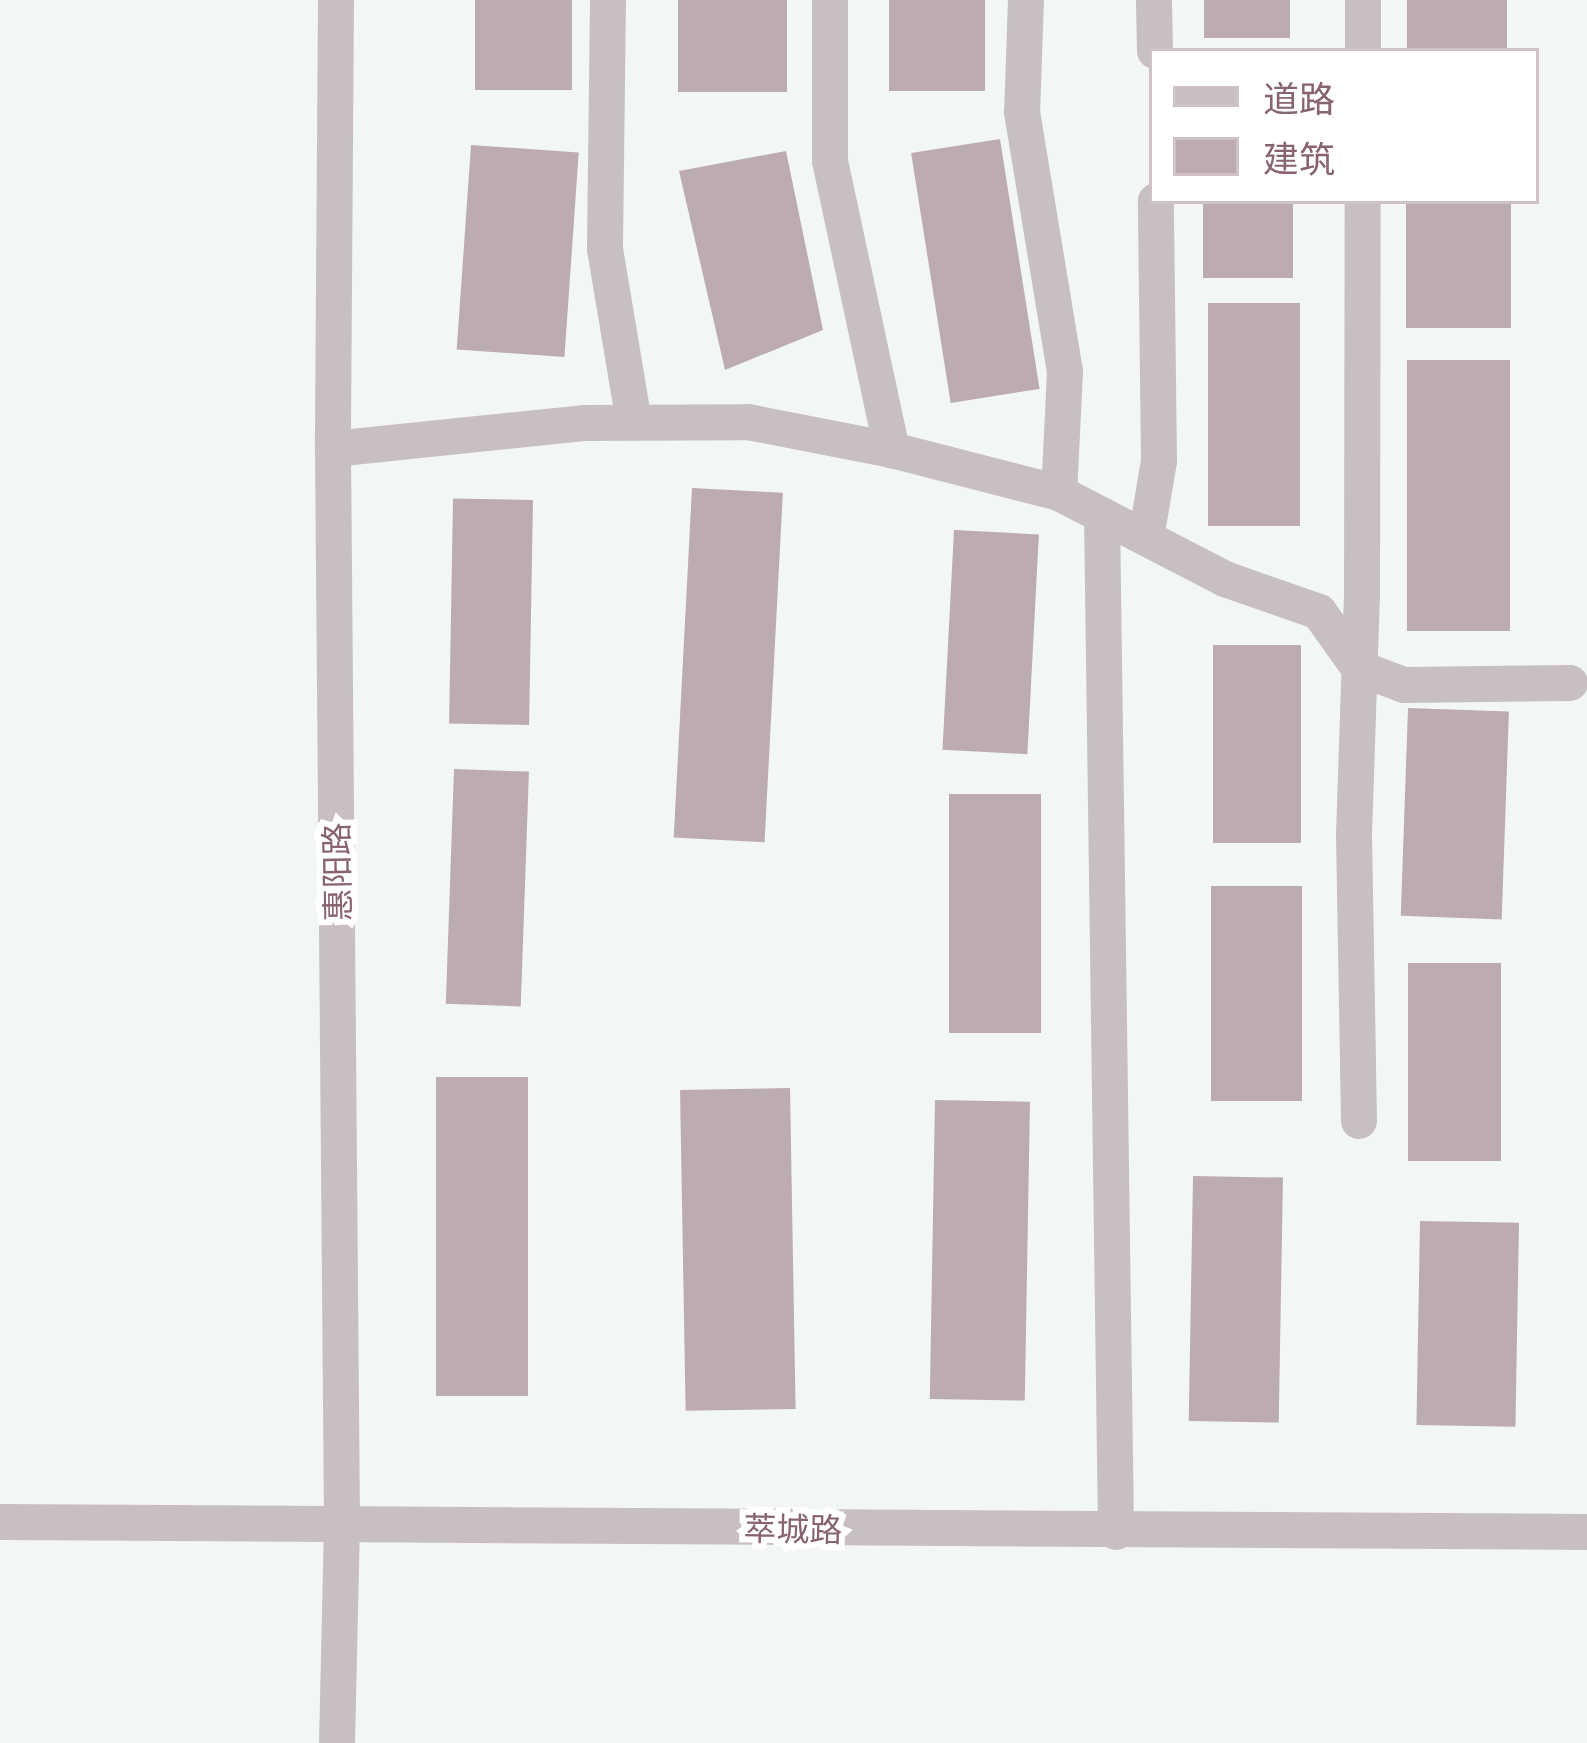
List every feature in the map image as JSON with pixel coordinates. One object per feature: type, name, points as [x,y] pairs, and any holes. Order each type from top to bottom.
[{"type":"street","name":"惠阳路","points":[[336,0],[333,449],[343,1524],[337,1743]]},
{"type":"street","points":[[608,0],[605,249],[634,422]]},
{"type":"street","points":[[830,0],[830,160],[892,450]]},
{"type":"street","points":[[1026,0],[1022,112],[1065,372],[1059,493]]},
{"type":"street","points":[[1154,0],[1155,48]]},
{"type":"street","points":[[1363,0],[1363,48]]},
{"type":"street","points":[[1146,538],[1159,461],[1156,204]]},
{"type":"street","points":[[1359,1121],[1354,836],[1363,204]]},
{"type":"street","points":[[333,449],[634,422],[748,422],[892,450],[1059,493],[1226,579],[1319,612],[1359,668],[1404,685],[1570,683]]},
{"type":"street","points":[[1102,515],[1116,1532]]},
{"type":"street","name":"萃城路","points":[[0,1522],[1587,1532]]},
{"type":"building","points":[[475,0],[572,0],[572,90],[475,90]]},
{"type":"building","points":[[678,0],[787,0],[787,92],[678,92]]},
{"type":"building","points":[[889,0],[985,0],[985,91],[889,91]]},
{"type":"building","points":[[1204,0],[1290,0],[1290,38],[1204,38]]},
{"type":"building","points":[[1407,0],[1507,0],[1507,48],[1407,48]]},
{"type":"building","points":[[1000,139],[1040,389],[951,403],[911,153]]},
{"type":"building","points":[[471,145],[579,153],[564,357],[457,350]]},
{"type":"building","points":[[786,151],[823,330],[725,370],[679,171]]},
{"type":"building","points":[[1203,204],[1293,204],[1293,278],[1203,278]]},
{"type":"building","points":[[1406,204],[1511,204],[1511,328],[1406,328]]},
{"type":"building","points":[[1208,303],[1300,303],[1300,526],[1208,526]]},
{"type":"building","points":[[1407,360],[1510,360],[1510,631],[1407,631]]},
{"type":"building","points":[[692,488],[783,493],[765,842],[674,838]]},
{"type":"building","points":[[453,499],[533,500],[529,725],[449,724]]},
{"type":"building","points":[[954,530],[1039,534],[1027,754],[942,750]]},
{"type":"building","points":[[1213,645],[1301,645],[1301,843],[1213,843]]},
{"type":"building","points":[[1408,708],[1509,712],[1502,919],[1401,916]]},
{"type":"building","points":[[454,769],[529,772],[521,1006],[446,1004]]},
{"type":"building","points":[[949,794],[1041,794],[1041,1033],[949,1033]]},
{"type":"building","points":[[1211,886],[1302,886],[1302,1101],[1211,1101]]},
{"type":"building","points":[[1408,963],[1501,963],[1501,1161],[1408,1161]]},
{"type":"building","points":[[436,1077],[528,1077],[528,1396],[436,1396]]},
{"type":"building","points":[[790,1088],[796,1409],[686,1411],[680,1090]]},
{"type":"building","points":[[935,1100],[1030,1102],[1025,1401],[930,1399]]},
{"type":"building","points":[[1193,1176],[1283,1178],[1279,1423],[1189,1421]]},
{"type":"building","points":[[1420,1221],[1519,1223],[1515,1427],[1416,1425]]}]
